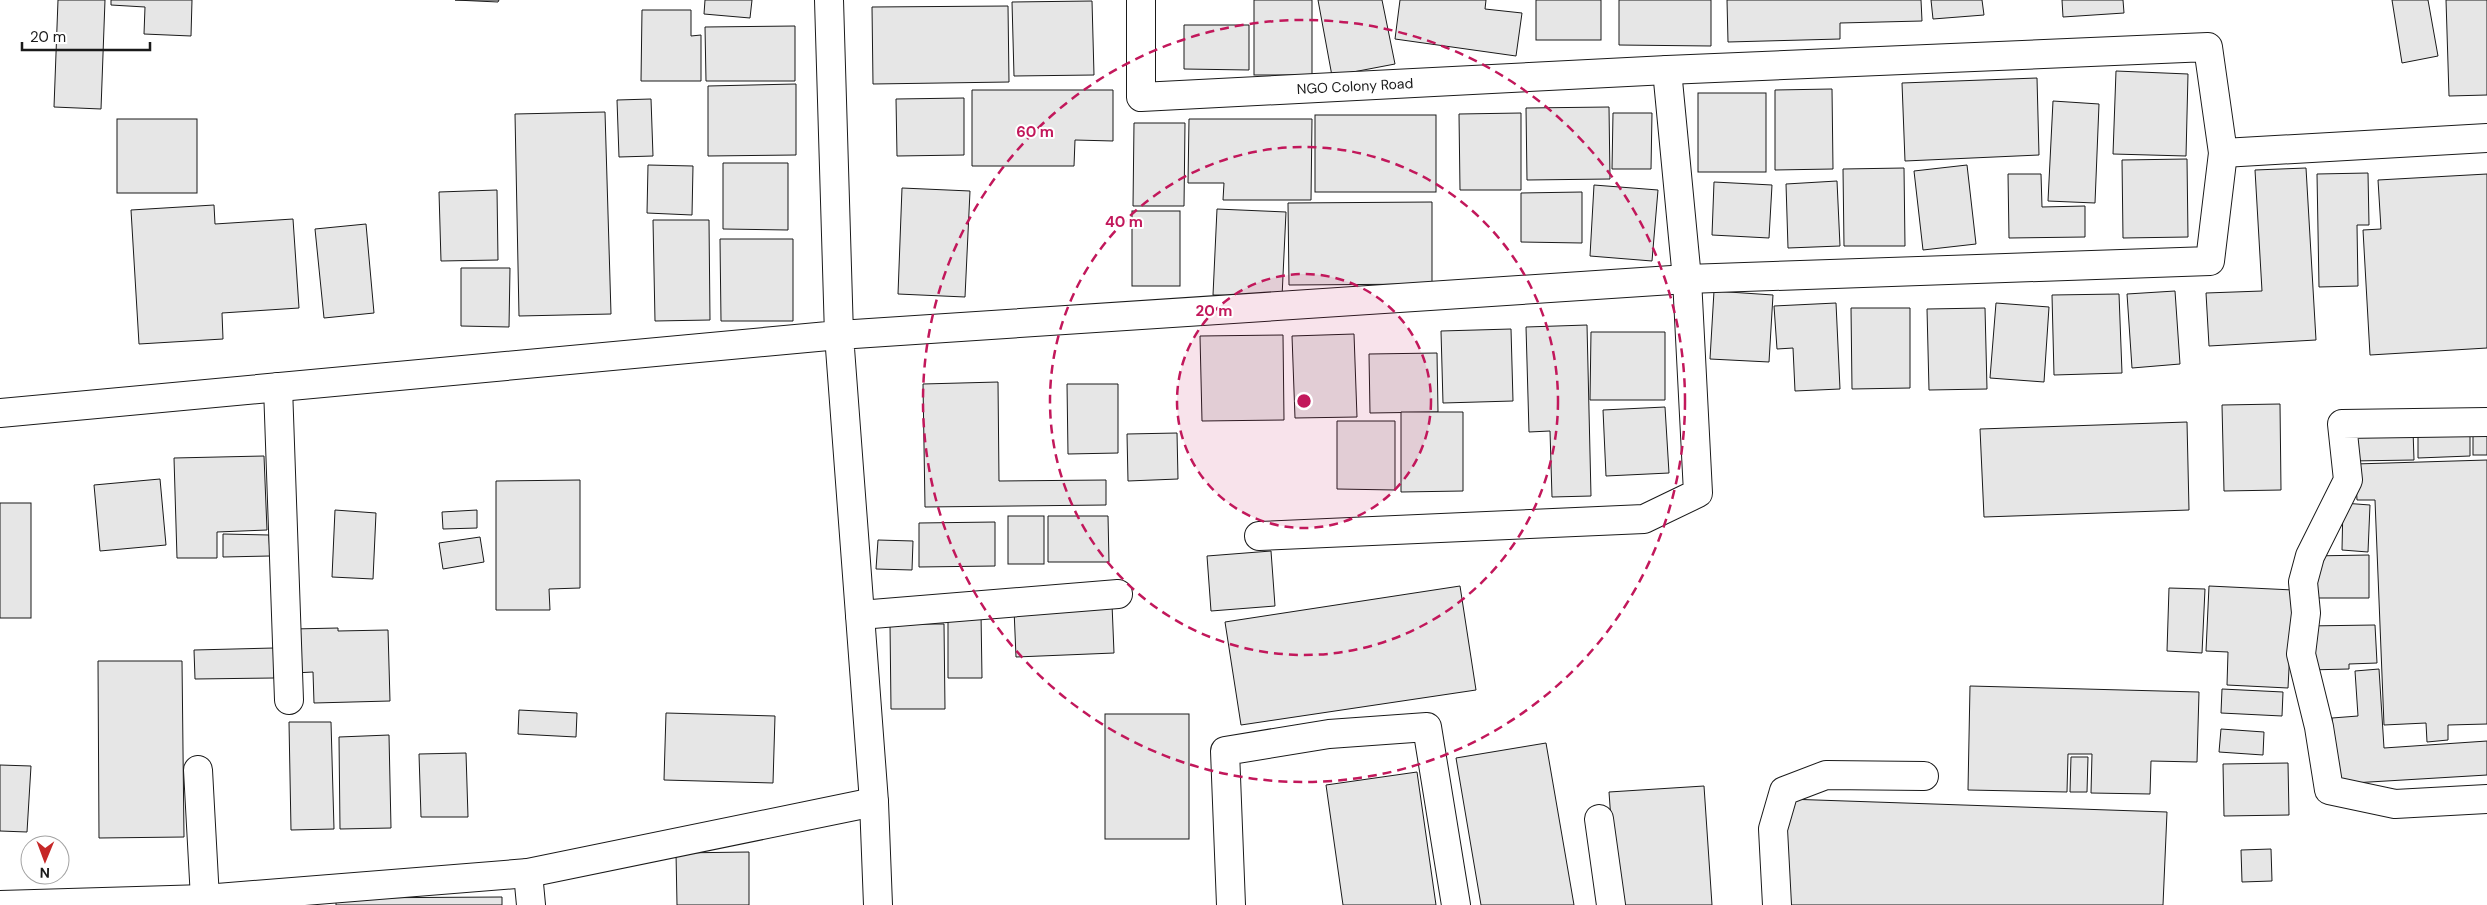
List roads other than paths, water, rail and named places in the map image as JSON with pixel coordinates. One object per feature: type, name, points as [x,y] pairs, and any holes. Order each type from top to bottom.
[{"type":"street","points":[[829,0],[839,335],[874,802],[878,905]]},
{"type":"street","name":"NGO Colony Road","points":[[1141,0],[1141,97],[1667,70]]},
{"type":"street","points":[[0,413],[839,335],[1687,279],[2210,261],[2222,153],[2208,47],[1667,70],[1687,279],[1698,494],[1644,519],[1259,536]]},
{"type":"street","points":[[2222,153],[2487,138]]},
{"type":"street","points":[[278,387],[288,700]]},
{"type":"street","points":[[2487,422],[2342,424],[2348,480],[2310,556],[2303,582],[2306,613],[2300,654],[2319,727],[2329,790],[2395,804],[2487,799]]},
{"type":"street","points":[[860,615],[1118,594]]},
{"type":"street","points":[[1231,905],[1225,751],[1329,734],[1427,727],[1456,905]]},
{"type":"street","points":[[198,770],[205,899]]},
{"type":"street","points":[[1777,905],[1773,829],[1784,791],[1826,775],[1924,776]]},
{"type":"street","points":[[0,905],[205,899],[528,873],[874,802]]},
{"type":"street","points":[[1599,819],[1611,905]]},
{"type":"street","points":[[528,873],[531,905]]}]
